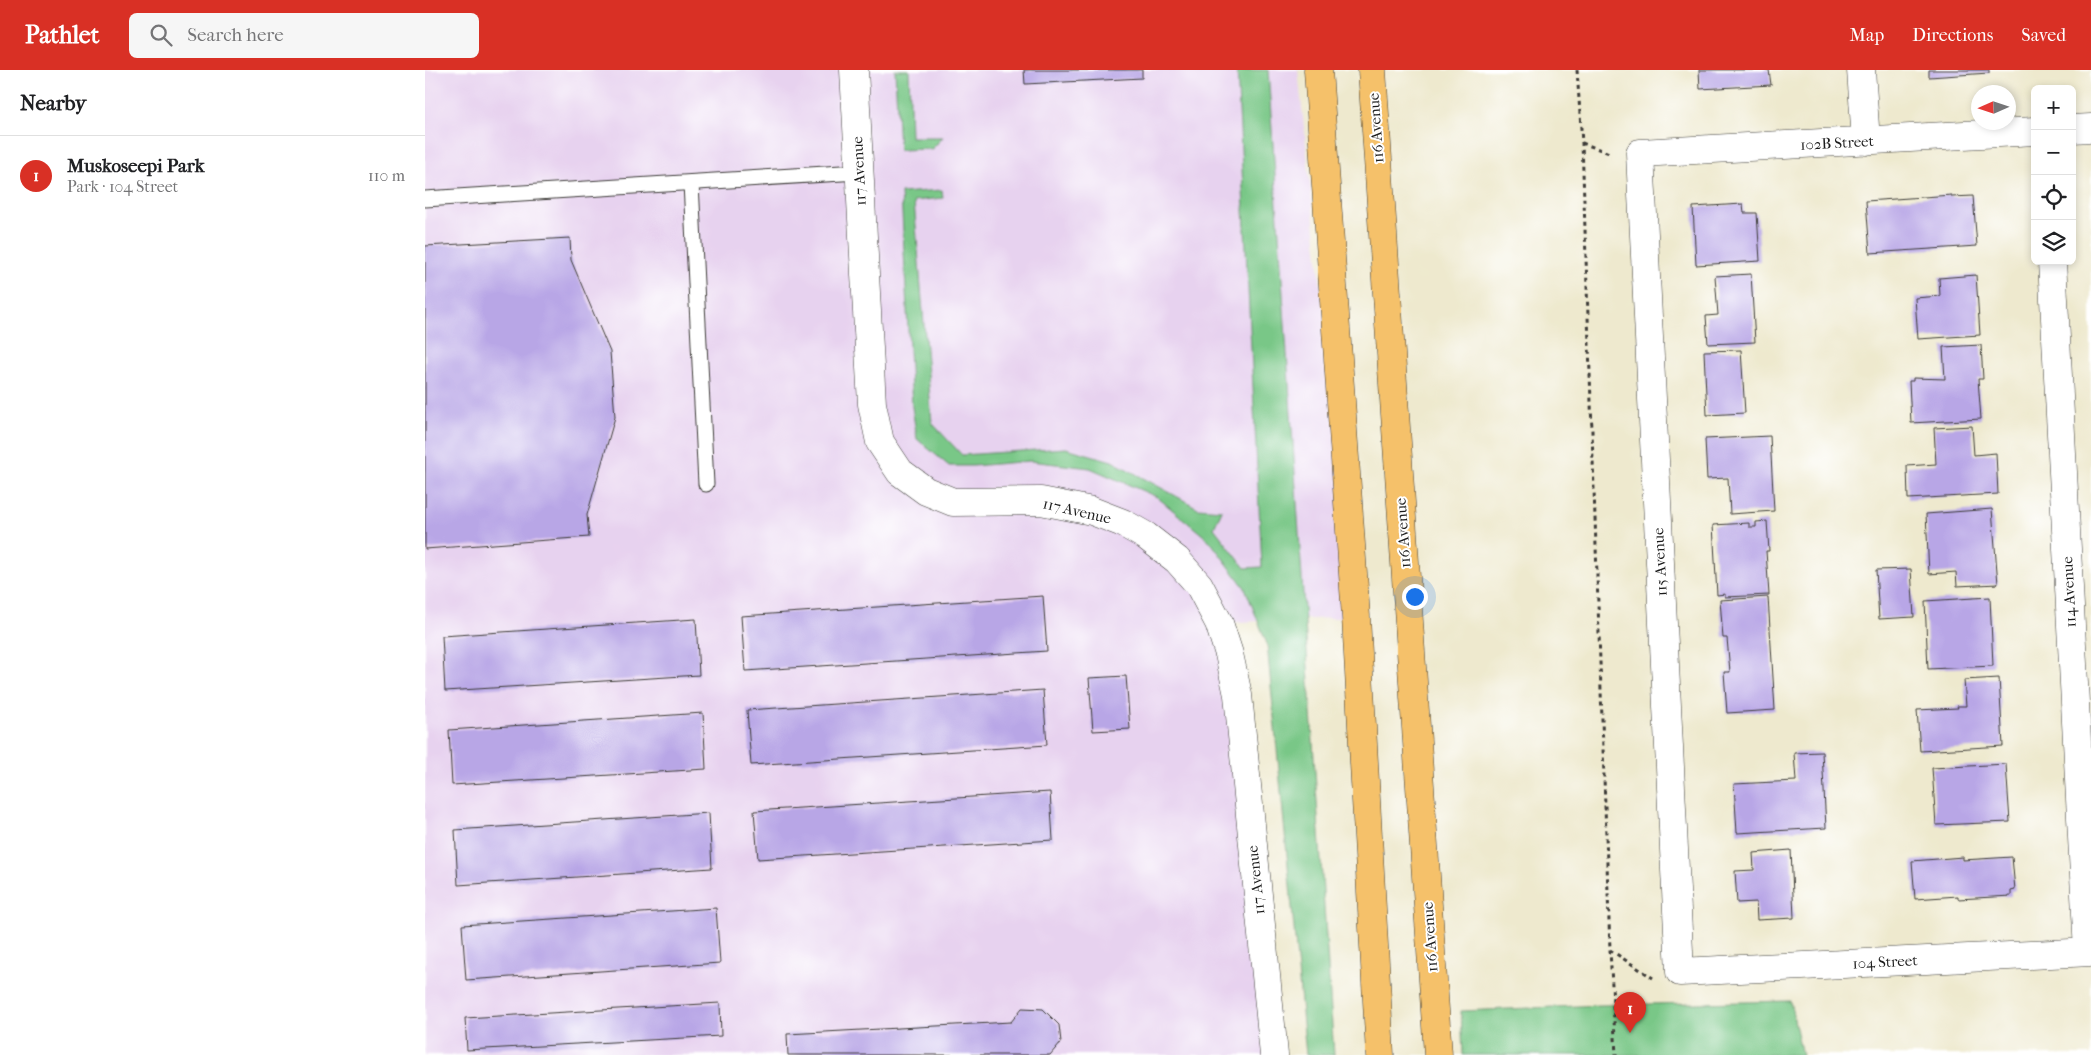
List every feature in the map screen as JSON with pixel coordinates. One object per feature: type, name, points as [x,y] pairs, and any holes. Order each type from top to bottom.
[{"type":"main road","points":[[1318,70],[1357,617],[1380,1055]]},
{"type":"main road","name":"116 Avenue","points":[[1372,70],[1438,1055]]},
{"type":"street","name":"117 Avenue","points":[[854,70],[871,404],[880,442],[900,472],[926,491],[953,502],[1041,501],[1092,512],[1123,523],[1146,536],[1177,560],[1199,585],[1219,623],[1229,654],[1238,695],[1274,1055]]},
{"type":"street","points":[[1861,70],[1866,141]]},
{"type":"street","points":[[2076,129],[2091,128]]},
{"type":"street","name":"102B Street","points":[[1640,153],[2031,131]]},
{"type":"street","name":"115 Avenue","points":[[1640,153],[1680,972]]},
{"type":"street","name":"114 Avenue","points":[[2052,265],[2089,952]]},
{"type":"street","name":"104 Street","points":[[1680,972],[2089,952]]},
{"type":"lane","points":[[425,199],[858,172]]},
{"type":"lane","points":[[691,183],[706,484]]},
{"type":"path","points":[[1577,70],[1582,153],[1610,950],[1616,1055]]},
{"type":"path","points":[[1610,950],[1653,979],[1680,972]]},
{"type":"shaded area","points":[[425,70],[1298,70],[1356,617],[1220,623],[1274,1055],[425,1055]]},
{"type":"green space","points":[[895,70],[909,70],[911,137],[943,137],[932,149],[899,150]]},
{"type":"green space","points":[[1237,70],[1268,70],[1334,1055],[1306,1055],[1267,644],[1245,588],[1210,541],[1157,497],[1090,468],[1030,461],[949,466],[917,439],[912,407],[901,193],[942,190],[943,198],[914,201],[932,423],[962,455],[1066,448],[1112,461],[1198,508],[1222,510],[1214,528],[1245,568],[1262,567]]},
{"type":"green space","points":[[1790,1001],[1802,1055],[1463,1055],[1461,1011],[1600,1005]]},
{"type":"building","points":[[1024,70],[1142,70],[1142,78],[1025,84]]},
{"type":"building","points":[[1699,70],[1769,70],[1771,85],[1700,89]]},
{"type":"building","points":[[1929,70],[1989,70],[1989,73],[1929,77]]},
{"type":"building","points":[[1952,195],[1952,197],[1973,196],[1977,246],[1870,253],[1866,201]]},
{"type":"building","points":[[1743,204],[1744,213],[1757,213],[1760,261],[1696,265],[1693,207]]},
{"type":"building","points":[[570,238],[571,260],[610,352],[615,417],[587,515],[589,537],[425,549],[425,246]]},
{"type":"building","points":[[1751,274],[1755,342],[1708,344],[1706,316],[1718,315],[1715,276]]},
{"type":"building","points":[[1976,275],[1980,335],[1918,339],[1915,298],[1940,296],[1939,278]]},
{"type":"building","points":[[1981,345],[1983,379],[1978,379],[1981,419],[1911,423],[1909,381],[1913,381],[1913,378],[1945,379],[1943,347]]},
{"type":"building","points":[[1741,350],[1745,413],[1707,415],[1704,351]]},
{"type":"building","points":[[1972,426],[1974,455],[1996,453],[1998,494],[1908,499],[1907,466],[1936,464],[1934,428]]},
{"type":"building","points":[[1770,436],[1774,511],[1730,514],[1728,478],[1707,479],[1705,439]]},
{"type":"building","points":[[1992,509],[1998,584],[1957,586],[1956,572],[1929,574],[1926,514]]},
{"type":"building","points":[[1767,521],[1769,551],[1766,551],[1769,595],[1725,597],[1725,594],[1717,595],[1713,525],[1749,523],[1749,527],[1756,527],[1756,522]]},
{"type":"building","points":[[1911,569],[1914,617],[1879,619],[1876,570]]},
{"type":"building","points":[[1043,596],[1047,651],[745,671],[741,616]]},
{"type":"building","points":[[1768,597],[1775,710],[1727,713],[1724,672],[1730,672],[1727,638],[1723,638],[1720,600]]},
{"type":"building","points":[[1990,597],[1993,666],[1928,669],[1925,601]]},
{"type":"building","points":[[696,619],[699,675],[445,691],[442,636]]},
{"type":"building","points":[[1126,676],[1130,729],[1093,731],[1089,678]]},
{"type":"building","points":[[1999,678],[2003,746],[1920,751],[1917,710],[1966,706],[1964,680]]},
{"type":"building","points":[[1043,690],[1047,745],[751,765],[747,710]]},
{"type":"building","points":[[703,713],[706,769],[452,785],[449,730]]},
{"type":"building","points":[[1822,752],[1826,828],[1737,833],[1734,784],[1796,781],[1794,753]]},
{"type":"building","points":[[2006,764],[2010,822],[1936,825],[1932,768]]},
{"type":"building","points":[[1050,792],[1053,840],[758,859],[754,811]]},
{"type":"building","points":[[709,813],[712,868],[458,885],[455,830]]},
{"type":"building","points":[[1791,850],[1794,918],[1757,920],[1756,902],[1737,903],[1735,871],[1754,870],[1753,853]]},
{"type":"building","points":[[1963,857],[1963,860],[2012,857],[2015,890],[2011,891],[2011,896],[1958,899],[1958,896],[1915,899],[1912,861]]},
{"type":"building","points":[[716,908],[720,963],[466,980],[462,925]]},
{"type":"building","points":[[720,1003],[721,1036],[467,1050],[465,1018]]},
{"type":"building","points":[[1022,1008],[1043,1009],[1059,1025],[1061,1042],[1050,1055],[788,1055],[787,1034],[1011,1022]]},
{"type":"place","name":"Muskoseepi Park","points":[[1630,1033]]}]
